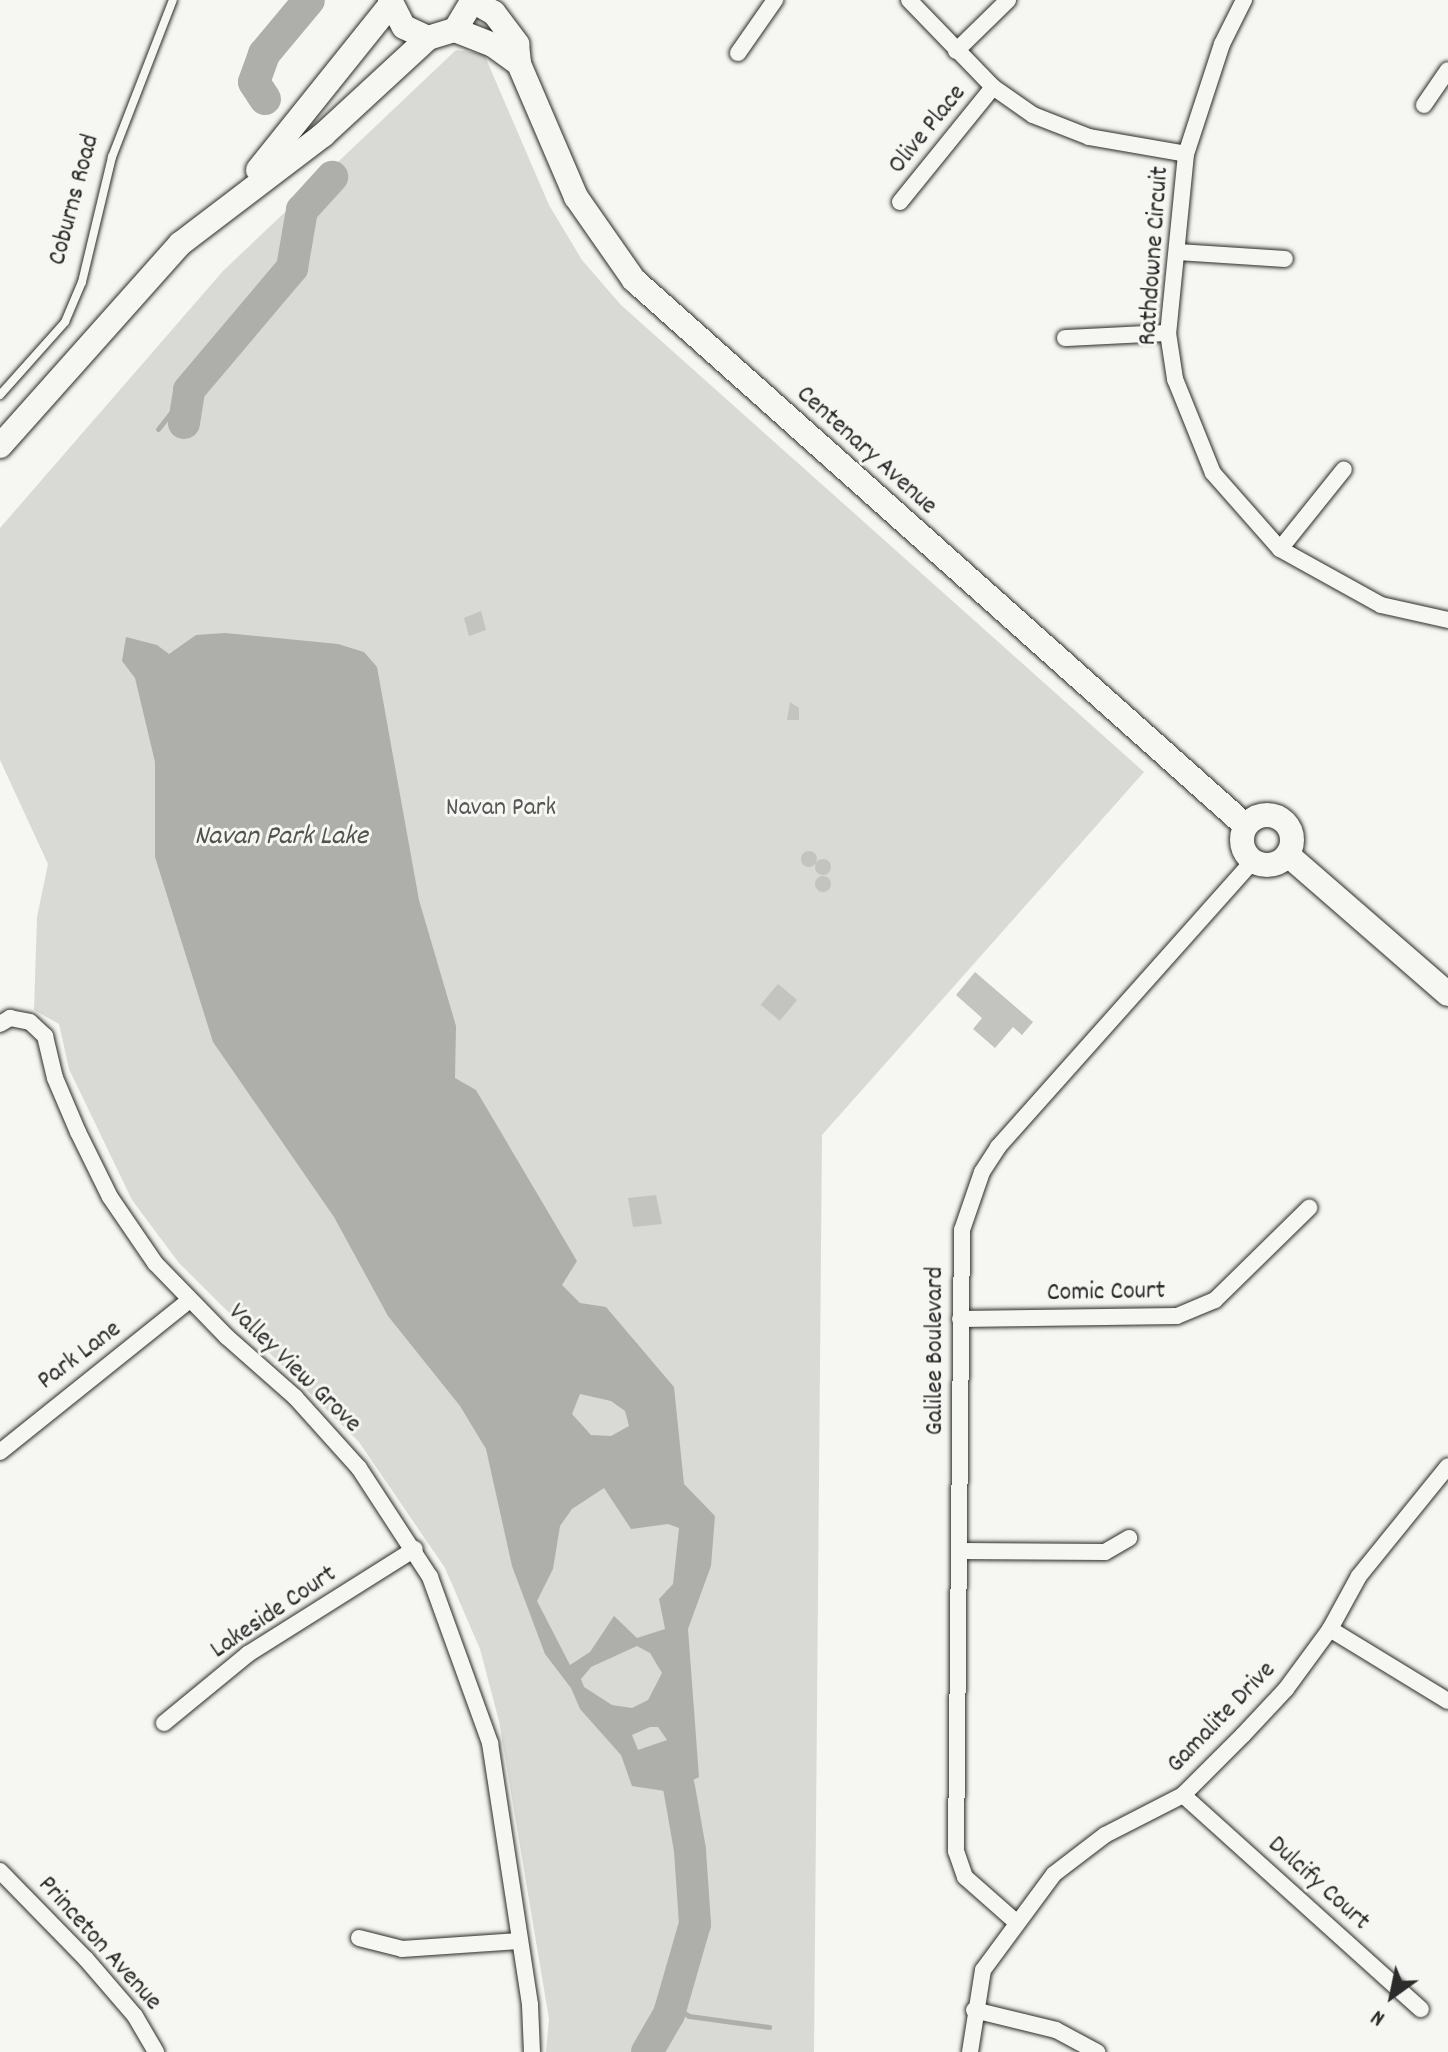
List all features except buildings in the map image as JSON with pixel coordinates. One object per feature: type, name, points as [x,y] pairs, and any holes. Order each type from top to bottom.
[{"type":"street","points":[[738,53],[775,0]]},
{"type":"street","points":[[909,0],[993,87],[1033,115],[1089,137],[1186,154]]},
{"type":"street","points":[[956,51],[1008,0]]},
{"type":"street","name":"Rathdowne Circuit","points":[[1244,0],[1222,44],[1186,154],[1168,333],[1175,379],[1213,473],[1280,549],[1381,605],[1448,620]]},
{"type":"street","points":[[455,30],[473,1]]},
{"type":"street","name":"Centenary Avenue","points":[[473,1],[505,26],[517,44],[519,64],[576,197],[634,280],[1246,826]]},
{"type":"street","points":[[233,200],[390,2],[404,27],[428,38]]},
{"type":"street","points":[[0,446],[180,244],[233,200],[323,135],[428,38],[455,30],[493,45],[519,64]]},
{"type":"street","points":[[1424,105],[1448,70]]},
{"type":"street","name":"Olive Place","points":[[900,202],[993,87]]},
{"type":"street","points":[[1178,252],[1285,259]]},
{"type":"street","points":[[1065,338],[1168,333]]},
{"type":"street","points":[[1280,549],[1344,469]]},
{"type":"street","points":[[1258,816],[1282,819],[1293,840],[1288,855],[1267,865],[1253,861],[1243,848],[1246,826],[1258,816]]},
{"type":"street","points":[[1288,855],[1448,994]]},
{"type":"street","name":"Galilee Boulevard","points":[[1016,1922],[965,1877],[956,1851],[962,1230],[982,1172],[998,1147],[1253,861]]},
{"type":"street","name":"Valley View Grove","points":[[0,1024],[10,1018],[30,1022],[45,1036],[55,1078],[110,1197],[155,1263],[190,1300],[295,1397],[359,1468],[415,1549],[462,1654],[490,1743],[530,2005],[532,2052]]},
{"type":"street","name":"Comic Court","points":[[960,1319],[1177,1316],[1215,1300],[1309,1208]]},
{"type":"street","name":"Park Lane","points":[[0,1452],[190,1300]]},
{"type":"street","name":"Gamalite Drive","points":[[970,2052],[974,2010],[983,1970],[1054,1874],[1105,1835],[1183,1795],[1286,1689],[1330,1629],[1359,1576],[1448,1466]]},
{"type":"street","points":[[960,1551],[1105,1552],[1129,1538]]},
{"type":"street","name":"Lakeside Court","points":[[164,1723],[248,1654],[415,1549]]},
{"type":"street","points":[[1330,1629],[1448,1701]]},
{"type":"street","name":"Dulcify Court","points":[[1183,1795],[1421,2009]]},
{"type":"street","name":"Princeton Avenue","points":[[0,1871],[86,1959],[135,2016],[156,2052]]},
{"type":"street","points":[[359,1938],[402,1949],[519,1941]]},
{"type":"street","points":[[974,2010],[1056,2030],[1097,2052]]},
{"type":"lane","name":"Coburns Road","points":[[0,395],[65,322],[82,282],[112,157],[173,0]]},
{"type":"green space","name":"Navan Park","points":[[456,50],[484,54],[549,205],[582,260],[621,305],[1144,772],[822,1135],[814,2052],[546,2052],[549,2019],[499,1721],[480,1649],[445,1568],[359,1442],[179,1263],[132,1200],[69,1069],[59,1024],[34,1010],[37,917],[48,864],[0,760],[0,528],[223,271]]},
{"type":"water","name":"Navan Park Lake","points":[[225,633],[338,644],[364,652],[377,667],[419,900],[456,1026],[455,1078],[476,1090],[577,1261],[562,1285],[580,1303],[606,1307],[674,1387],[684,1484],[715,1516],[711,1566],[688,1629],[699,1777],[671,1792],[632,1786],[621,1755],[580,1709],[571,1688],[545,1654],[512,1566],[486,1449],[460,1406],[388,1316],[334,1217],[213,1042],[155,857],[155,762],[135,678],[122,661],[126,637],[157,645],[169,654],[196,635]],"holes":[[[580,1394],[611,1401],[625,1411],[629,1426],[611,1436],[591,1435],[572,1414]],[[604,1488],[631,1529],[668,1524],[679,1528],[673,1584],[659,1599],[665,1629],[637,1638],[614,1616],[590,1652],[570,1665],[537,1601],[553,1569],[560,1526],[572,1509]],[[637,1646],[650,1653],[662,1673],[648,1700],[632,1708],[612,1705],[584,1687],[581,1679],[591,1667]],[[658,1727],[667,1740],[638,1750],[632,1735]]]},
{"type":"waterway","points":[[265,99],[254,82],[264,54],[309,0]]},
{"type":"waterway","points":[[184,423],[189,390],[292,268],[302,210],[332,177]]},
{"type":"waterway","points":[[158,429],[189,390]]},
{"type":"waterway","points":[[647,2052],[669,2014],[695,1924],[690,1850],[679,1787]]},
{"type":"waterway","points":[[672,2005],[689,2016],[769,2027]]}]
